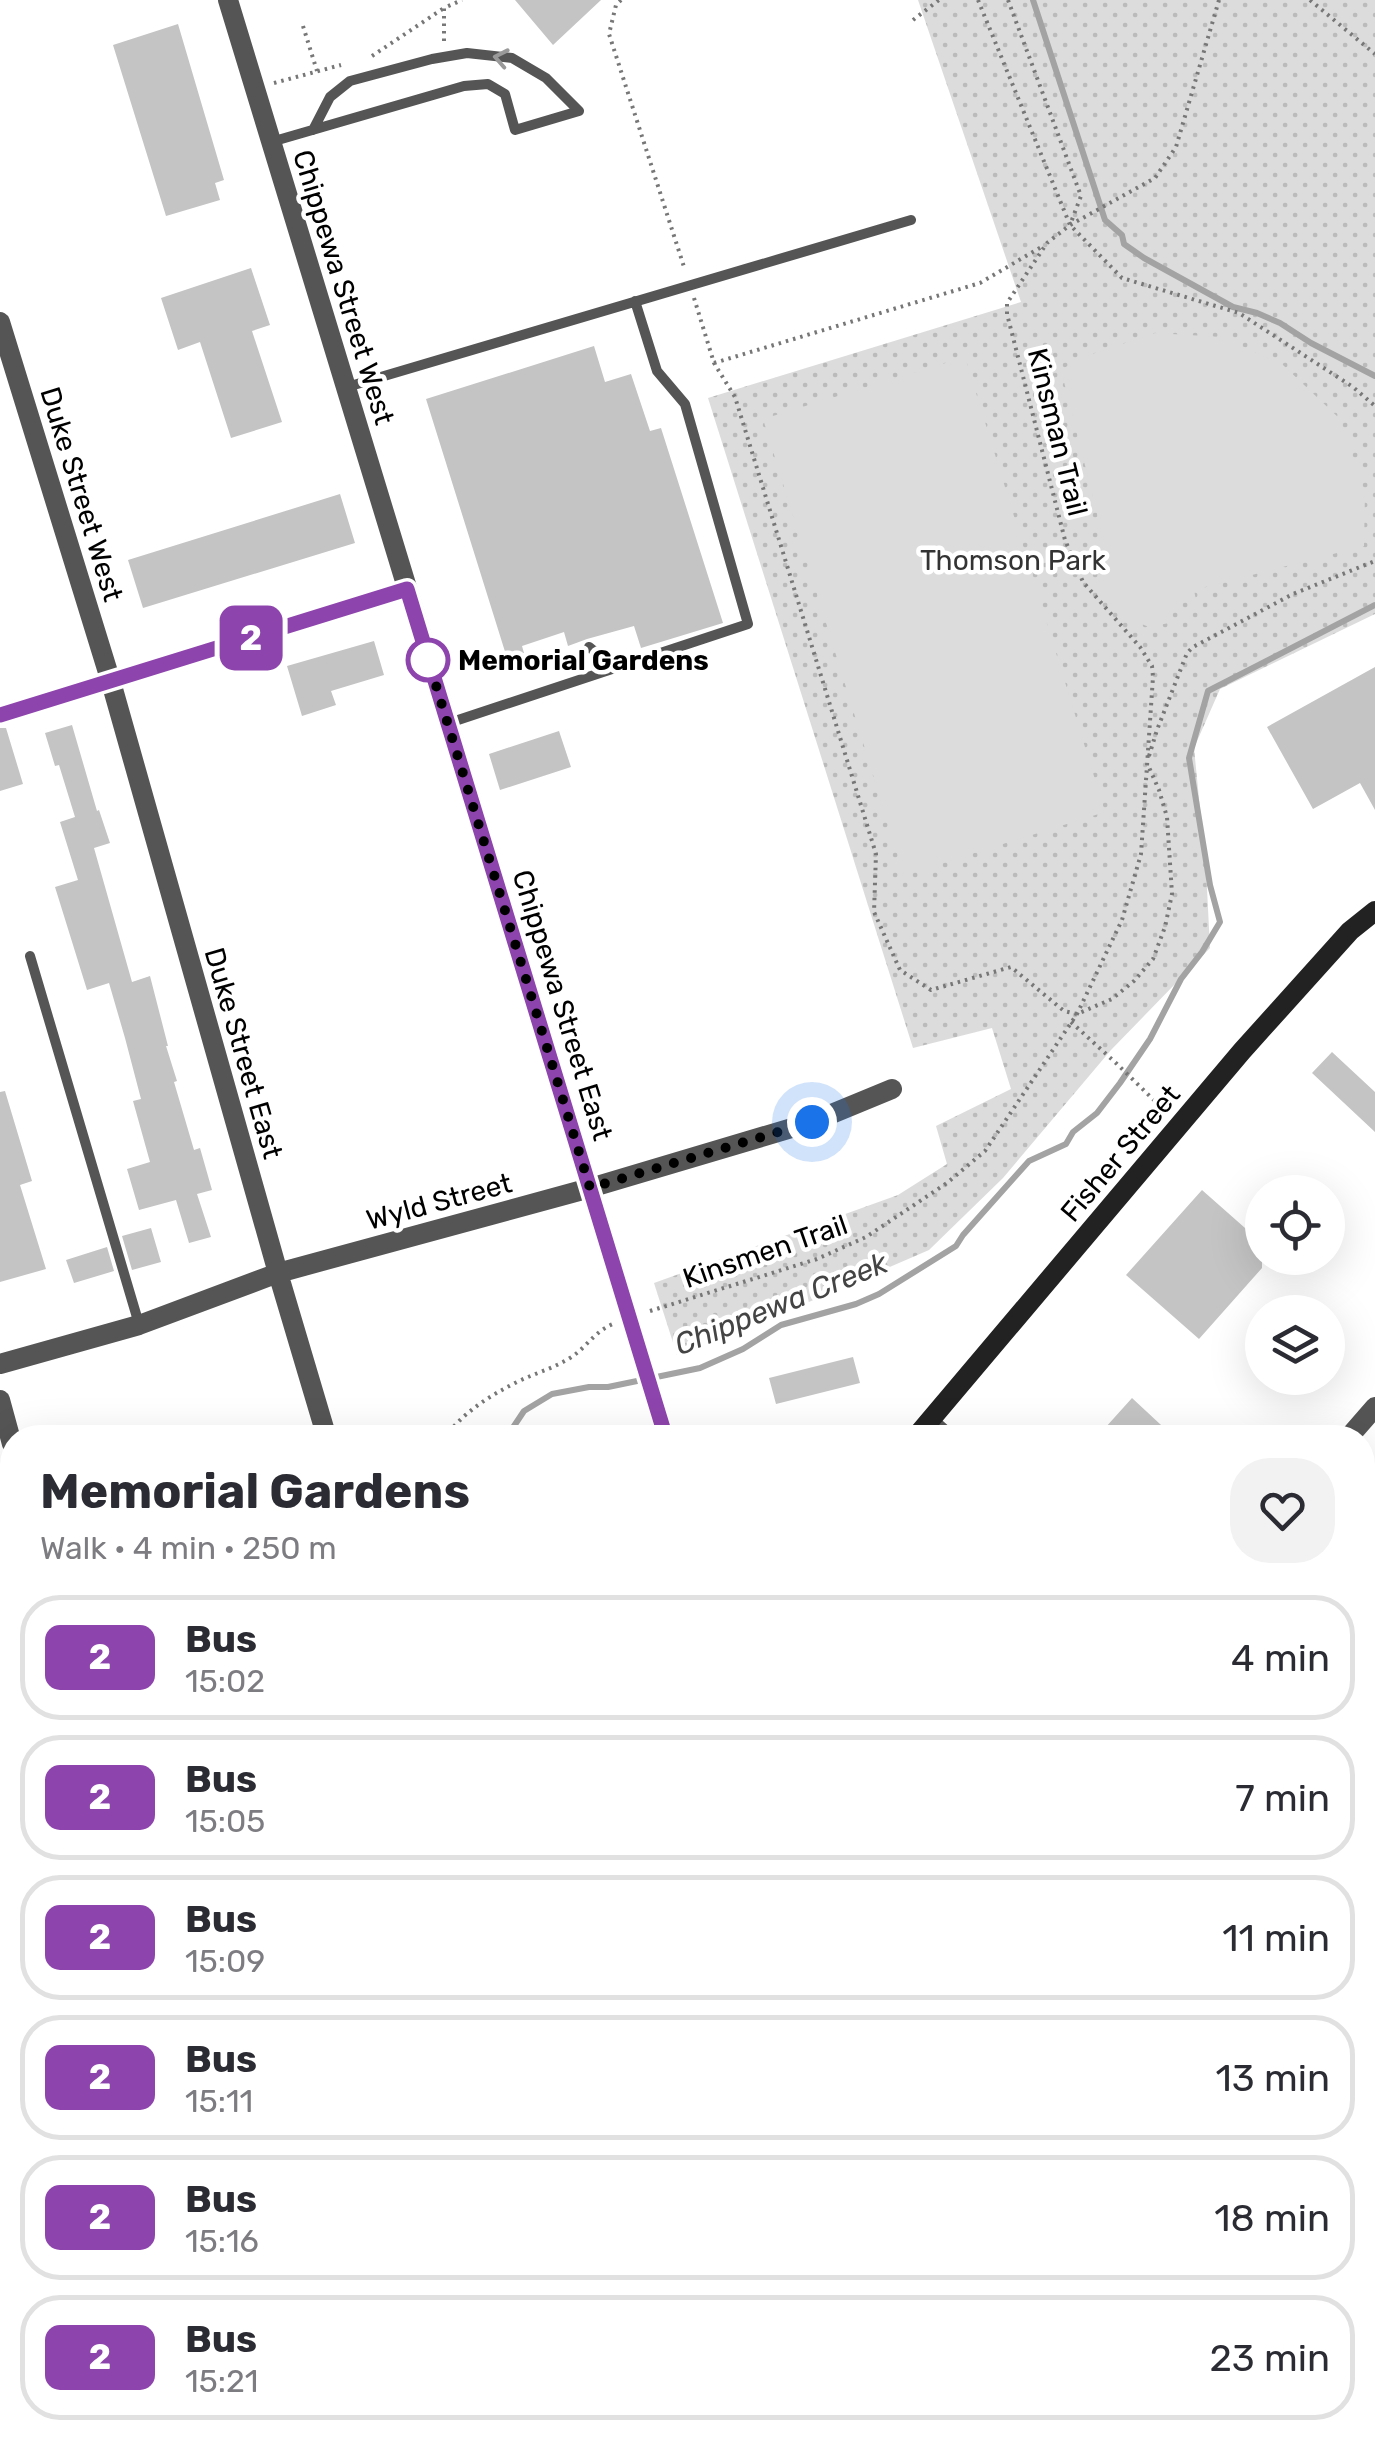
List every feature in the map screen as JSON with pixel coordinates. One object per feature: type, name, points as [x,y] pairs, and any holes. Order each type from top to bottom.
[{"type":"main road","name":"Fisher Street","points":[[926,1425],[1242,1051],[1350,931],[1375,911]]},
{"type":"street","name":"Chippewa Street West","points":[[228,0],[407,589]]},
{"type":"street","name":"Duke Street West","points":[[0,322],[111,682]]},
{"type":"street","points":[[0,715],[407,589]]},
{"type":"street","name":"Chippewa Street East","points":[[407,589],[662,1425]]},
{"type":"street","name":"Duke Street East","points":[[111,682],[323,1425]]},
{"type":"street","name":"Wyld Street","points":[[0,1364],[139,1325],[278,1273],[590,1188],[812,1122],[892,1090]]},
{"type":"street","points":[[0,1400],[7,1425]]},
{"type":"lane","points":[[271,142],[314,130],[464,86],[488,84],[505,94],[515,130],[579,111],[546,78],[512,58],[467,52],[350,82],[330,97],[314,130]]},
{"type":"lane","points":[[346,388],[912,220]]},
{"type":"lane","points":[[448,724],[748,624],[686,404],[657,371],[635,301]]},
{"type":"lane","points":[[589,647],[615,668]]},
{"type":"lane","points":[[30,956],[139,1325]]},
{"type":"path","points":[[372,56],[462,0]]},
{"type":"path","points":[[621,0],[616,5],[609,34],[714,363],[735,397],[876,854],[874,912],[900,970],[930,990],[1011,967],[1064,1011],[1077,1014],[1112,999],[1134,981],[1152,959],[1165,927],[1172,894],[1167,816],[1147,764],[1187,654],[1193,646],[1292,594],[1375,561]]},
{"type":"path","points":[[913,20],[939,0]]},
{"type":"path","points":[[978,0],[1070,226],[1122,278],[1239,313],[1354,387],[1375,406]]},
{"type":"path","points":[[1008,0],[1081,196],[1070,226]]},
{"type":"path","name":"Kinsman Trail","points":[[1147,764],[1152,666],[1083,582],[1064,540],[1007,314],[1010,296],[1047,243],[1154,178],[1176,147],[1219,0]]},
{"type":"path","points":[[1310,0],[1375,54]]},
{"type":"path","points":[[444,8],[444,46]]},
{"type":"path","points":[[303,26],[317,72]]},
{"type":"path","points":[[272,84],[342,65]]},
{"type":"path","points":[[714,363],[980,283],[1047,243]]},
{"type":"path","name":"Kinsmen Trail","points":[[455,1425],[466,1412],[517,1382],[566,1360],[601,1328],[817,1259],[866,1236],[947,1183],[985,1151],[1077,1014],[1122,920],[1141,854],[1147,764]]},
{"type":"path","points":[[1071,1022],[1179,1126]]},
{"type":"green space","name":"Thomson Park","points":[[918,0],[1375,0],[1375,614],[1220,689],[1194,748],[1210,948],[1111,1050],[1003,1178],[929,1250],[728,1337],[677,1355],[654,1283],[898,1195],[947,1164],[936,1126],[1011,1089],[992,1028],[913,1048],[708,398],[1021,302]]},
{"type":"green space","points":[[1155,333],[1222,337],[1283,365],[1339,418],[1365,493],[1364,546],[1194,590],[1196,600],[1169,605],[1174,622],[1149,627],[1119,615],[1101,589],[1094,544],[1103,537],[1061,370],[1080,358]]},
{"type":"green space","points":[[965,357],[1105,812],[904,875],[763,419]]},
{"type":"building","points":[[515,0],[601,0],[553,45]]},
{"type":"building","points":[[178,24],[224,180],[215,183],[220,200],[166,216],[113,45]]},
{"type":"building","points":[[251,268],[270,325],[252,331],[282,422],[231,438],[200,342],[178,350],[161,298]]},
{"type":"building","points":[[594,346],[605,382],[631,374],[650,431],[661,428],[723,623],[641,648],[634,626],[568,646],[564,632],[522,646],[524,653],[507,658],[426,399]]},
{"type":"building","points":[[340,494],[355,543],[143,608],[128,560]]},
{"type":"building","points":[[374,641],[384,675],[331,691],[336,705],[302,716],[287,666]]},
{"type":"building","points":[[1375,667],[1375,810],[1360,783],[1313,809],[1267,727]]},
{"type":"building","points":[[72,725],[110,843],[94,848],[132,982],[150,976],[177,1081],[174,1082],[194,1150],[200,1148],[212,1190],[197,1194],[211,1237],[189,1243],[176,1200],[139,1210],[127,1169],[150,1162],[133,1101],[141,1099],[109,983],[87,990],[55,887],[78,880],[60,822],[75,817],[45,733]]},
{"type":"building","points":[[0,728],[6,728],[23,784],[0,791]]},
{"type":"building","points":[[559,731],[571,767],[500,790],[489,754]]},
{"type":"building","points":[[1332,1052],[1375,1092],[1375,1132],[1312,1073]]},
{"type":"building","points":[[5,1091],[32,1181],[20,1185],[46,1269],[0,1282],[0,1092]]},
{"type":"building","points":[[1202,1190],[1245,1228],[1245,1275],[1256,1275],[1199,1339],[1126,1275]]},
{"type":"building","points":[[151,1228],[161,1262],[132,1270],[122,1236]]},
{"type":"building","points":[[107,1247],[114,1271],[74,1283],[66,1260]]},
{"type":"building","points":[[853,1357],[860,1383],[776,1404],[769,1378]]},
{"type":"building","points":[[1132,1398],[1161,1425],[1108,1425]]},
{"type":"waterway","name":"Chippewa Creek","points":[[1033,0],[1105,220],[1122,235],[1124,244],[1233,307],[1280,323],[1375,376]]},
{"type":"waterway","name":"Chippewa Creek","points":[[515,1425],[524,1411],[552,1394],[700,1368],[743,1349],[781,1325],[879,1294],[956,1246],[1029,1161],[1066,1144],[1120,1083],[1150,1039],[1181,979],[1220,922],[1189,758],[1208,691],[1375,605]]},
{"type":"bus line","name":"2","points":[[0,715],[407,589],[662,1425]]},
{"type":"place","name":"Memorial Gardens","points":[[428,660]]},
{"type":"route","points":[[428,660],[427,656],[590,1188],[812,1122]]}]
